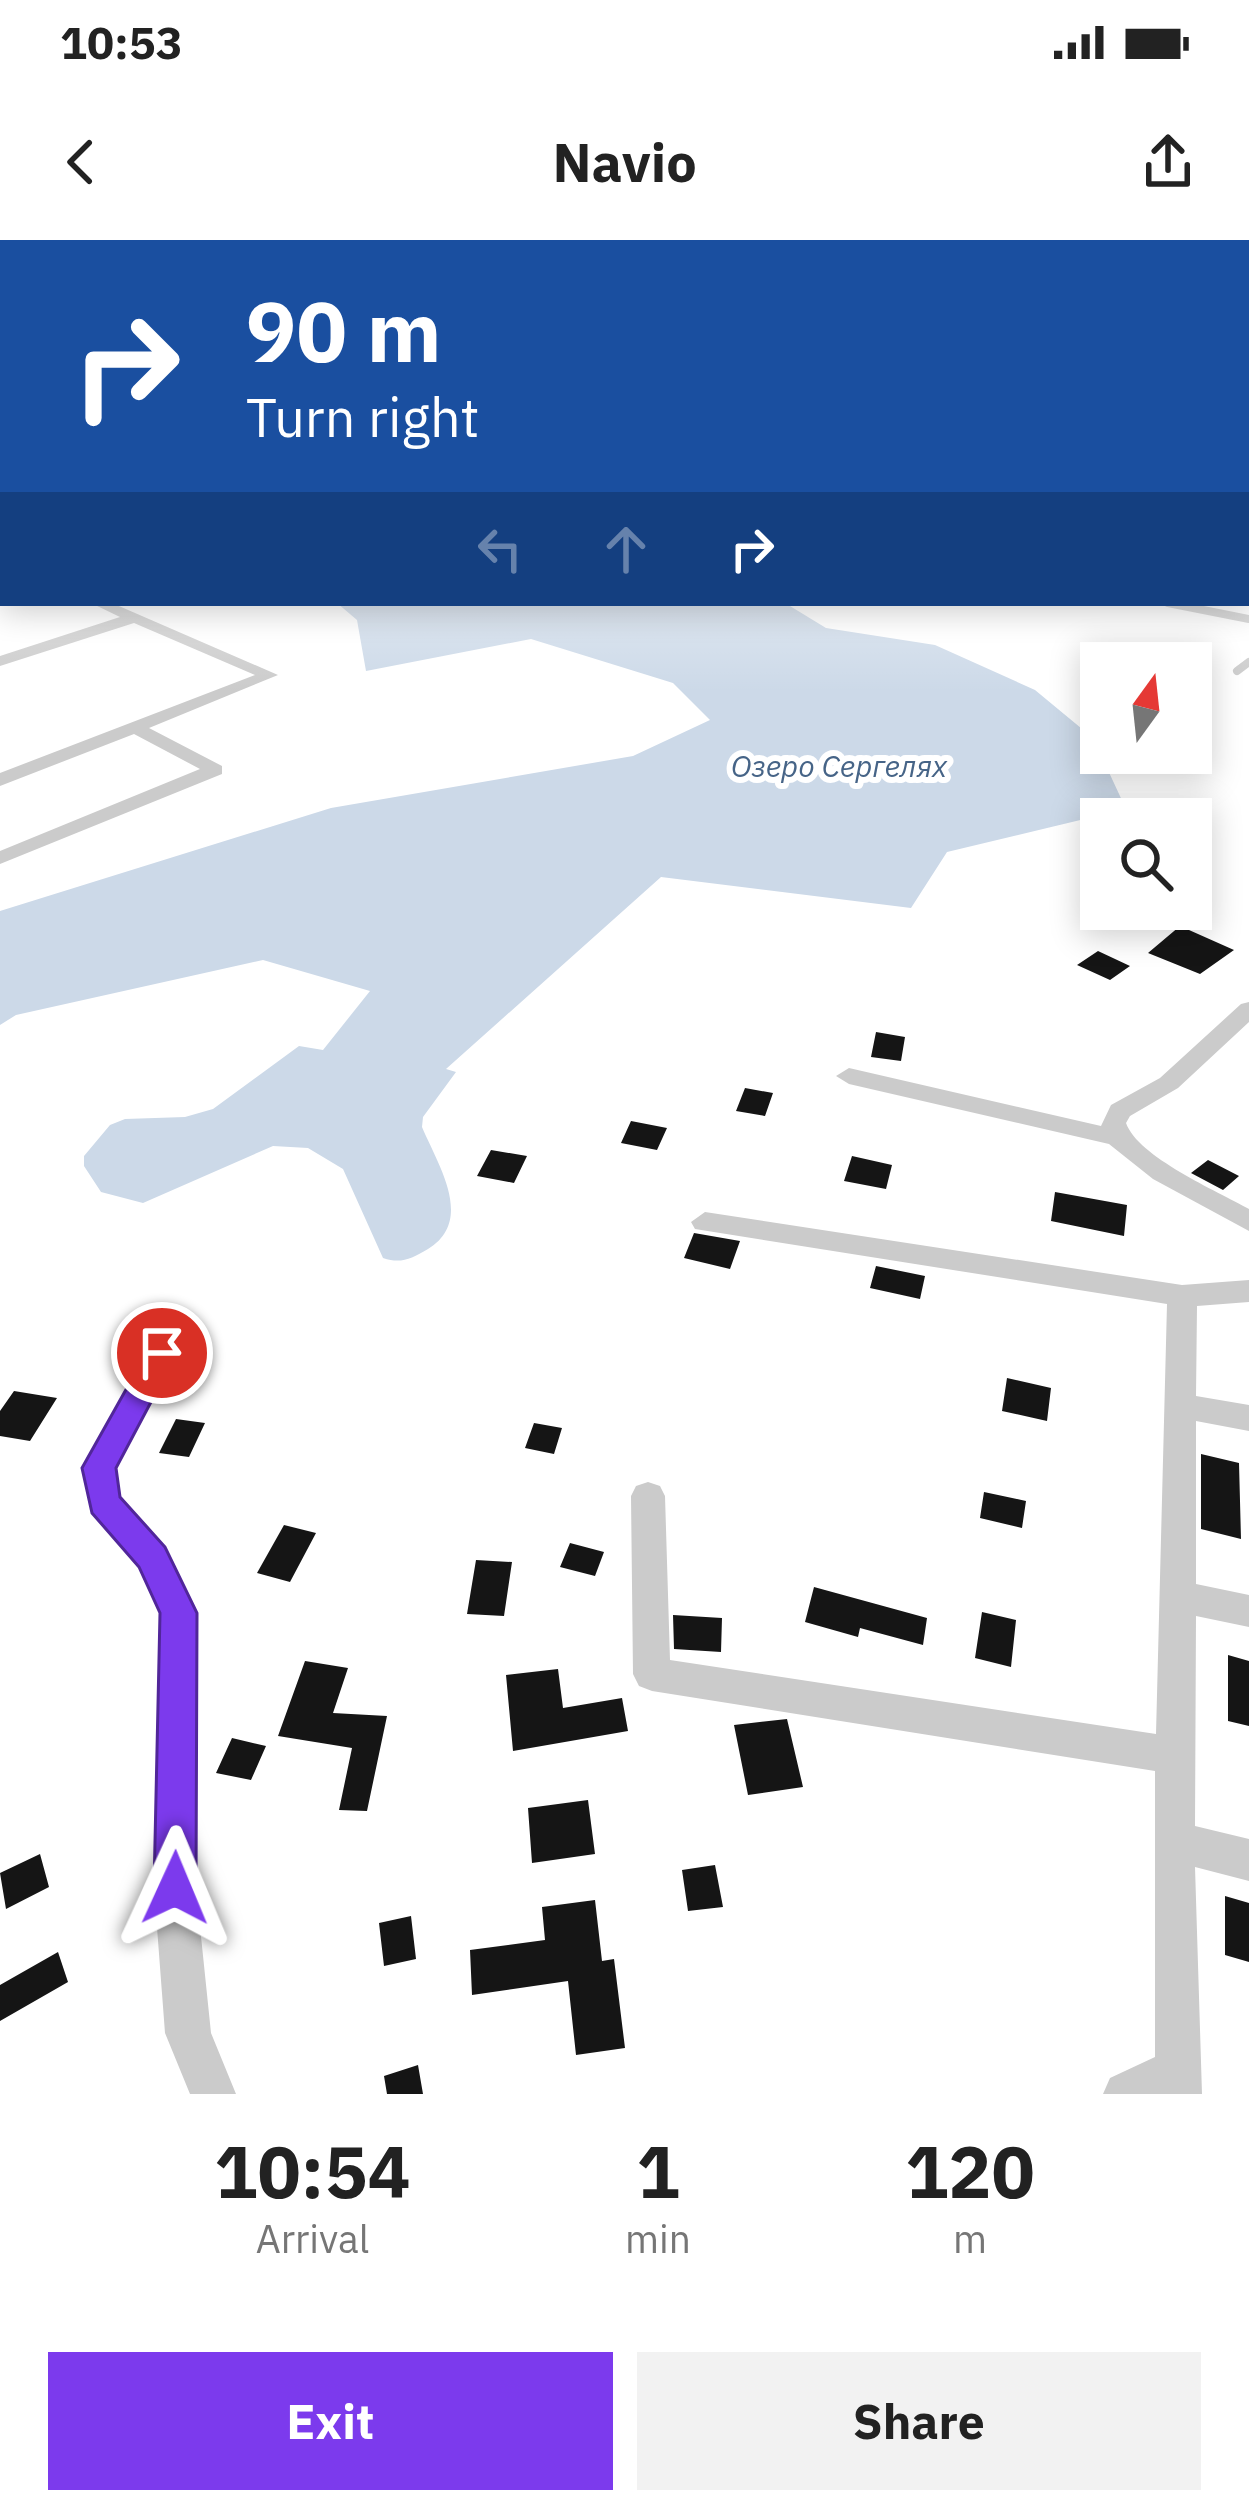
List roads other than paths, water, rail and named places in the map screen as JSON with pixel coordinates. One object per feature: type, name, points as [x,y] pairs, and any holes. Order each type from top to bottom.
[{"type":"street","points":[[0,781],[270,676],[106,606]]},
{"type":"street","points":[[0,661],[134,618]]},
{"type":"street","points":[[0,858],[215,770],[137,729]]},
{"type":"street","points":[[1118,1138],[1113,1123],[1120,1111],[1169,1083],[1249,1009]]},
{"type":"street","points":[[849,1076],[1118,1138],[1163,1173],[1249,1221]]},
{"type":"street","points":[[705,1222],[1182,1296],[1249,1292]]},
{"type":"street","points":[[1126,2094],[1178,2082],[1175,1596],[1182,1296]]},
{"type":"street","points":[[162,1353],[99,1468],[104,1503],[152,1557],[179,1613],[175,1888],[188,2032],[213,2094]]},
{"type":"street","points":[[1179,1405],[1249,1418]]},
{"type":"street","points":[[648,1496],[652,1674],[1178,1756]]},
{"type":"street","points":[[1175,1596],[1249,1611]]},
{"type":"street","points":[[1174,1841],[1249,1860]]},
{"type":"lane","points":[[1183,606],[1249,619]]},
{"type":"lane","points":[[1237,671],[1249,662]]},
{"type":"water","name":"Озеро Сергелях","points":[[341,606],[790,606],[826,628],[935,645],[1035,690],[1080,727],[1080,774],[1110,774],[1121,798],[1080,798],[1080,820],[947,852],[911,908],[661,877],[446,1069],[456,1072],[423,1117],[422,1127],[449,1191],[449,1223],[442,1237],[411,1258],[383,1258],[343,1169],[308,1148],[273,1146],[143,1203],[101,1192],[84,1166],[84,1156],[110,1125],[125,1119],[185,1117],[213,1109],[299,1046],[323,1050],[370,991],[263,960],[16,1015],[0,1025],[0,911],[331,808],[633,756],[710,720],[673,683],[531,639],[366,671],[357,620]]}]
